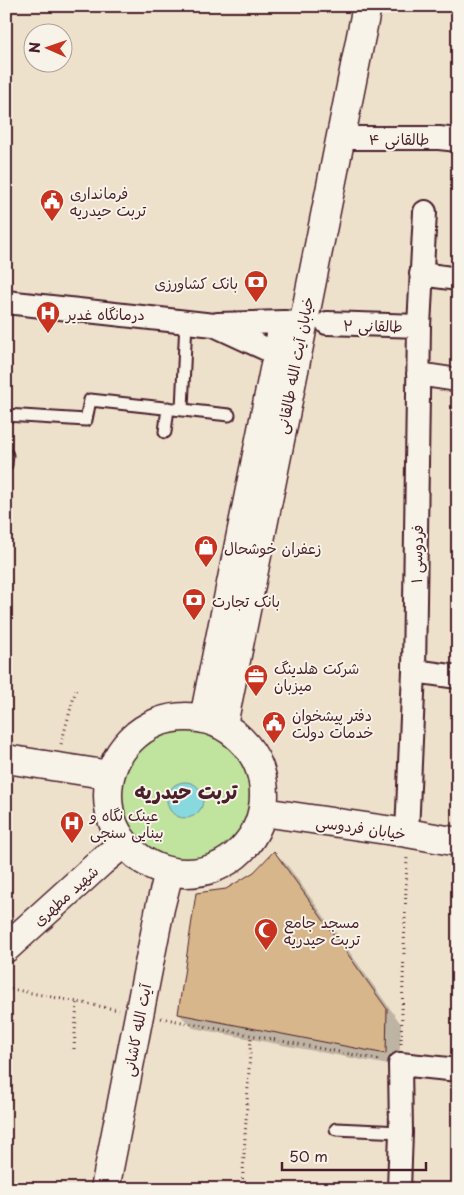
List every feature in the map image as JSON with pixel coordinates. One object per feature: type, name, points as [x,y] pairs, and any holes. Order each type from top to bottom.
[{"type":"main road","name":"خیابان آیت الله طالقانی","points":[[213,722],[277,354],[305,323],[347,6]]},
{"type":"main road","name":"خیابان آیت الله طالقانی","points":[[213,722],[305,323],[367,6]]},
{"type":"main road","points":[[172,718],[213,722],[240,737],[256,760],[264,786],[263,812],[253,837],[241,852],[225,864],[207,871],[188,874],[169,872],[152,866],[137,856],[124,843],[112,822],[108,799],[110,775],[123,749],[144,729],[172,718]]},
{"type":"main road","points":[[6,758],[110,775]]},
{"type":"main road","name":"خیابان فردوسی","points":[[263,812],[458,842]]},
{"type":"main road","name":"شهید مطهری","points":[[6,948],[124,843]]},
{"type":"main road","points":[[101,862],[106,866],[121,866],[142,873],[151,882],[160,908]]},
{"type":"main road","name":"آیت الله کاشانی","points":[[105,1189],[160,908],[169,872]]},
{"type":"street","name":"طالقانی ۴","points":[[340,138],[439,138],[458,140]]},
{"type":"street","name":"فردوسی ۱","points":[[407,833],[414,671],[419,326],[425,212]]},
{"type":"street","points":[[421,274],[458,279]]},
{"type":"street","points":[[6,302],[214,324],[277,354]]},
{"type":"street","name":"طالقانی ۲","points":[[214,324],[305,323],[419,326]]},
{"type":"street","points":[[418,374],[458,380]]},
{"type":"street","points":[[414,671],[458,678]]},
{"type":"street","points":[[399,1189],[401,1132],[400,1064],[458,1070]]},
{"type":"lane","points":[[182,410],[186,321]]},
{"type":"lane","points":[[6,415],[86,420],[90,400],[229,415]]},
{"type":"lane","points":[[165,432],[168,408]]},
{"type":"lane","points":[[336,1129],[401,1132]]},
{"type":"path","points":[[55,766],[76,689]]},
{"type":"path","points":[[6,988],[400,1064],[407,833]]},
{"type":"path","points":[[74,1049],[78,1002]]},
{"type":"path","points":[[242,1189],[251,1035]]},
{"type":"green space","points":[[188,726],[215,731],[237,747],[253,769],[258,796],[253,823],[237,845],[215,861],[188,866],[161,861],[139,845],[123,823],[118,796],[123,769],[139,747],[161,731]]},
{"type":"water","points":[[185,782],[192,783],[198,787],[202,793],[202,807],[198,813],[192,817],[185,818],[178,817],[172,813],[168,807],[167,800],[168,793],[172,787],[178,783]]},
{"type":"building","name":"مسجد جامع تربت حیدریه","points":[[274,851],[387,1009],[386,1054],[178,1014],[196,893],[226,889],[254,872]]},
{"type":"place","name":"فرمانداری تربت حیدریه","points":[[52,222]]},
{"type":"place","name":"بانک کشاورزی","points":[[256,303]]},
{"type":"place","name":"درمانگاه غدیر","points":[[48,334]]},
{"type":"place","name":"زعفران خوشحال","points":[[206,568]]},
{"type":"place","name":"بانک تجارت","points":[[194,621]]},
{"type":"place","name":"شرکت هلدینگ میزبان","points":[[256,697]]},
{"type":"place","name":"دفتر پیشخوان خدمات دولت","points":[[274,744]]},
{"type":"place","name":"عینک نگاه و بینایی سنجی","points":[[72,844]]},
{"type":"place","name":"مسجد جامع تربت حیدریه","points":[[266,951]]},
{"type":"district","name":"تربت حیدریه","points":[[186,791]]}]
